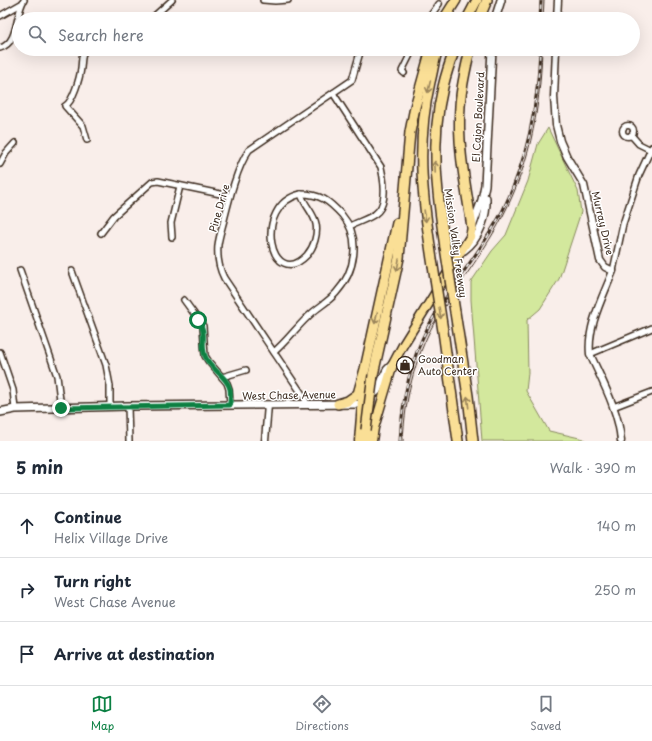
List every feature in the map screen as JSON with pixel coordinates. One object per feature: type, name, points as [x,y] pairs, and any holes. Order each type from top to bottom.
[{"type":"highway","points":[[448,12],[456,0]]},
{"type":"highway","points":[[454,12],[460,0]]},
{"type":"highway","points":[[471,12],[477,0]]},
{"type":"highway","points":[[482,12],[487,0]]},
{"type":"highway","points":[[365,441],[370,429],[373,375],[396,277],[401,238],[410,132],[415,107],[429,56]]},
{"type":"highway","points":[[436,56],[425,105],[421,155],[423,194],[454,400],[458,441]]},
{"type":"highway","name":"Mission Valley Freeway","points":[[453,56],[443,87],[435,142],[436,186],[468,396],[473,441]]},
{"type":"highway","points":[[469,56],[461,92],[459,128],[472,227]]},
{"type":"highway","points":[[338,404],[348,401],[358,394],[404,198]]},
{"type":"highway","points":[[362,404],[365,369]]},
{"type":"main road","points":[[497,12],[501,0]]},
{"type":"main road","name":"El Cajon Boulevard","points":[[461,252],[474,240],[482,223],[486,203],[485,186],[492,56]]},
{"type":"main road","name":"El Cajon Boulevard","points":[[372,441],[370,429],[393,364],[403,345],[470,237],[485,186]]},
{"type":"main road","name":"El Cajon Boulevard","points":[[362,404],[377,391],[387,370],[393,364]]},
{"type":"main road","points":[[362,404],[372,402],[384,393]]},
{"type":"main road","points":[[362,404],[370,410],[370,429]]},
{"type":"main road","points":[[359,441],[362,404]]},
{"type":"main road","name":"West Chase Avenue","points":[[0,412],[15,410],[128,406],[362,404]]},
{"type":"street","points":[[159,12],[172,0]]},
{"type":"street","points":[[263,0],[288,0]]},
{"type":"street","points":[[557,12],[558,0]]},
{"type":"street","points":[[0,16],[22,2]]},
{"type":"street","points":[[19,12],[22,2]]},
{"type":"street","points":[[433,12],[439,4]]},
{"type":"street","points":[[0,48],[8,44],[12,38]]},
{"type":"street","points":[[82,56],[81,69],[71,100],[64,106],[83,126],[87,140]]},
{"type":"street","name":"Pine Drive","points":[[306,404],[304,397],[224,278],[220,270],[218,260],[218,244],[230,196],[242,161],[249,150],[352,80],[359,56]]},
{"type":"street","points":[[404,73],[402,72],[410,56]]},
{"type":"street","name":"Murray Drive","points":[[556,56],[554,97],[556,125],[560,141],[567,157],[584,185],[600,260],[605,267],[613,271]]},
{"type":"street","points":[[332,93],[380,167],[383,176],[383,200],[381,207],[375,215],[350,226]]},
{"type":"street","points":[[621,441],[613,407],[590,354],[594,320],[613,271],[623,224],[639,175],[651,148],[639,144],[631,135]]},
{"type":"street","points":[[0,164],[6,153],[15,143]]},
{"type":"street","points":[[101,233],[114,216],[152,182],[158,181],[230,196]]},
{"type":"street","points":[[172,237],[170,223],[180,186]]},
{"type":"street","points":[[274,352],[312,312],[332,298],[343,284],[352,265],[354,251],[353,235],[350,226],[334,206],[323,198],[312,194],[300,194],[289,198],[282,205],[275,216],[270,230],[271,243],[276,257],[286,264],[298,262],[307,255],[313,246],[316,235],[316,221],[300,194]]},
{"type":"street","points":[[20,270],[57,376],[61,408]]},
{"type":"street","points":[[72,272],[106,366],[110,386],[110,407]]},
{"type":"street","points":[[184,300],[203,326],[205,356],[230,389],[230,405]]},
{"type":"street","points":[[590,354],[652,328]]},
{"type":"street","points":[[0,352],[13,390],[15,410]]},
{"type":"street","points":[[222,377],[246,370]]},
{"type":"street","points":[[613,407],[652,392]]},
{"type":"street","points":[[265,441],[268,405]]},
{"type":"street","points":[[128,406],[129,441]]},
{"type":"green space","points":[[548,128],[578,191],[581,212],[559,279],[540,309],[527,320],[528,373],[526,391],[549,431],[584,439],[584,441],[482,441],[471,300],[471,282],[492,251],[506,235],[528,181],[538,144]]},
{"type":"tram line","points":[[543,12],[544,0]]},
{"type":"tram line","points":[[403,441],[408,395],[416,366],[427,337],[434,323],[497,227],[508,206],[525,163],[531,141],[539,96],[542,56]]},
{"type":"railway","points":[[540,12],[541,0]]},
{"type":"railway","points":[[400,441],[408,382],[411,368],[421,341],[446,297],[486,240],[512,191],[530,131],[537,91],[540,56]]},
{"type":"place","name":"Goodman Auto Center","points":[[405,365]]},
{"type":"route","points":[[61,408],[230,405],[230,389],[227,383],[205,356],[203,326],[198,320]]}]
